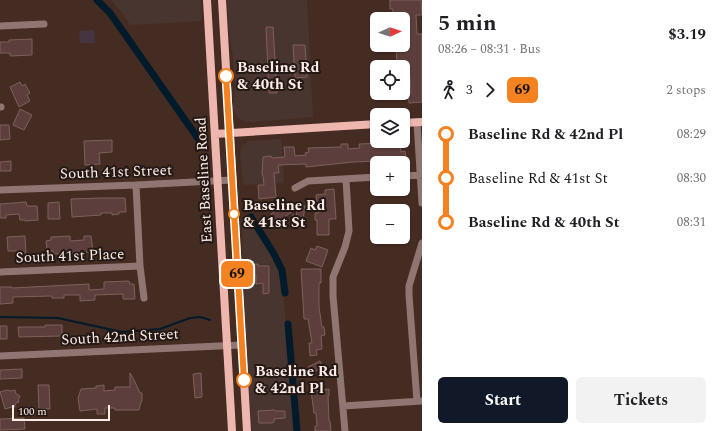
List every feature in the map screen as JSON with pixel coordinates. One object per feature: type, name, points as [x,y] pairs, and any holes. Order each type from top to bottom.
[{"type":"main road","name":"East Baseline Road","points":[[208,0],[232,431]]},
{"type":"main road","name":"East Baseline Road","points":[[222,0],[246,431]]},
{"type":"main road","points":[[215,134],[370,124]]},
{"type":"street","points":[[0,26],[44,24]]},
{"type":"street","points":[[419,122],[422,203]]},
{"type":"street","points":[[410,176],[421,175]]},
{"type":"street","points":[[295,188],[308,181],[370,178]]},
{"type":"street","points":[[345,431],[332,296],[333,277],[345,247],[349,231],[346,179]]},
{"type":"street","name":"South 41st Street","points":[[0,190],[232,180]]},
{"type":"street","points":[[136,185],[140,266],[144,298]]},
{"type":"street","points":[[343,406],[420,401],[409,286],[422,243]]},
{"type":"street","name":"South 41st Place","points":[[0,272],[140,266]]},
{"type":"street","name":"South 42nd Street","points":[[0,356],[242,345]]},
{"type":"shaded area","points":[[111,0],[201,0],[202,21],[130,25]]},
{"type":"shaded area","points":[[227,0],[307,0],[313,117],[252,122],[241,120],[236,115],[233,108],[235,85]]},
{"type":"shaded area","points":[[94,30],[95,43],[80,43],[79,31]]},
{"type":"shaded area","points":[[281,139],[284,179],[282,183],[243,185],[240,152],[242,146],[248,141]]},
{"type":"shaded area","points":[[242,218],[249,220],[263,240],[271,253],[280,276],[283,290],[294,431],[252,431],[245,328]]},
{"type":"building","points":[[390,0],[421,0],[422,15],[416,15],[417,34],[422,34],[422,102],[409,103],[411,93],[410,60],[397,60],[396,52],[410,52],[410,12],[393,12],[393,9],[390,9]]},
{"type":"building","points":[[266,27],[273,27],[277,93],[269,93]]},
{"type":"building","points":[[32,39],[32,55],[10,56],[10,53],[0,53],[0,42]]},
{"type":"building","points":[[293,45],[305,45],[307,77],[295,78]]},
{"type":"building","points":[[20,82],[22,86],[25,84],[30,93],[27,95],[30,101],[19,107],[10,87]]},
{"type":"building","points":[[20,109],[32,115],[24,130],[13,125]]},
{"type":"building","points":[[0,125],[9,125],[10,139],[0,140]]},
{"type":"building","points":[[112,140],[112,152],[99,153],[100,164],[85,165],[84,141]]},
{"type":"building","points":[[341,144],[348,144],[348,149],[360,148],[359,144],[370,144],[370,148],[401,148],[401,152],[405,151],[406,156],[370,156],[370,161],[306,167],[306,164],[278,165],[279,173],[274,173],[276,197],[259,199],[258,185],[264,185],[262,174],[263,157],[285,157],[284,147],[294,147],[295,156],[306,155],[305,153],[309,152],[308,148],[341,147]]},
{"type":"building","points":[[11,161],[11,171],[0,171],[0,162]]},
{"type":"building","points":[[334,189],[336,219],[329,219],[329,235],[317,235],[317,220],[315,220],[315,213],[318,213],[316,195],[325,194],[325,190]]},
{"type":"building","points":[[125,198],[126,212],[119,212],[119,214],[112,215],[112,213],[101,213],[101,215],[72,217],[71,199]]},
{"type":"building","points":[[284,200],[292,212],[276,222],[271,214],[274,212],[272,208]]},
{"type":"building","points":[[26,202],[27,206],[37,206],[38,220],[20,220],[19,214],[6,215],[6,218],[0,218],[0,204]]},
{"type":"building","points":[[59,202],[60,219],[48,219],[48,203]]},
{"type":"building","points":[[298,205],[305,206],[302,228],[291,226],[293,214],[296,218]]},
{"type":"building","points":[[25,236],[26,255],[18,255],[17,251],[8,251],[7,237]]},
{"type":"building","points":[[70,236],[70,241],[84,240],[84,236],[91,236],[93,252],[53,254],[53,251],[47,251],[46,241],[51,240],[51,237]]},
{"type":"building","points":[[317,246],[328,250],[322,267],[306,261],[311,248],[315,250]]},
{"type":"building","points":[[258,264],[258,266],[269,266],[269,293],[263,294],[263,283],[256,284],[256,275],[247,273],[247,268],[249,268],[249,265]]},
{"type":"building","points":[[301,269],[321,269],[321,283],[319,283],[319,307],[322,327],[324,327],[325,335],[321,336],[322,349],[316,350],[317,355],[310,356],[309,343],[312,343],[308,319],[304,319]]},
{"type":"building","points":[[129,281],[130,284],[134,284],[135,299],[123,299],[123,294],[95,295],[95,300],[80,301],[80,295],[64,295],[64,298],[52,298],[52,296],[13,297],[13,303],[0,304],[0,287],[12,288],[89,284],[89,290],[104,289],[104,282]]},
{"type":"building","points":[[45,325],[62,325],[62,336],[19,337],[18,327],[45,327]]},
{"type":"building","points":[[0,326],[7,326],[7,339],[0,339]]},
{"type":"building","points":[[320,361],[323,367],[312,373],[308,367]]},
{"type":"building","points":[[22,369],[22,378],[0,379],[0,370]]},
{"type":"building","points":[[130,373],[140,393],[142,393],[142,401],[139,410],[115,410],[115,408],[105,408],[105,414],[97,414],[97,409],[80,411],[78,398],[81,389],[96,388],[96,386],[104,385],[104,391],[115,390],[115,387],[130,387]]},
{"type":"building","points":[[201,373],[202,397],[195,398],[193,374]]},
{"type":"building","points":[[38,385],[49,385],[50,409],[39,409]]},
{"type":"building","points":[[329,389],[329,421],[331,431],[315,431],[315,426],[317,426],[316,413],[314,413],[311,391]]},
{"type":"building","points":[[15,390],[16,394],[20,396],[18,400],[19,402],[16,403],[14,408],[12,407],[5,409],[0,392]]},
{"type":"building","points":[[258,411],[285,411],[285,418],[274,419],[274,422],[272,423],[259,423]]},
{"type":"building","points":[[24,418],[25,429],[0,430],[0,419]]},
{"type":"waterway","points":[[97,0],[110,13],[204,147]]},
{"type":"waterway","points":[[251,217],[282,270],[285,293]]},
{"type":"waterway","points":[[0,317],[58,318],[122,332],[160,329],[190,318],[200,317],[210,320]]},
{"type":"waterway","points":[[288,324],[297,431]]},
{"type":"bus line","name":"69","points":[[226,76],[244,380]]},
{"type":"place","name":"Baseline Rd & 40th St","points":[[226,76]]},
{"type":"place","name":"Baseline Rd & 41st St","points":[[234,214]]},
{"type":"place","name":"Baseline Rd & 42nd Pl","points":[[244,380]]}]
